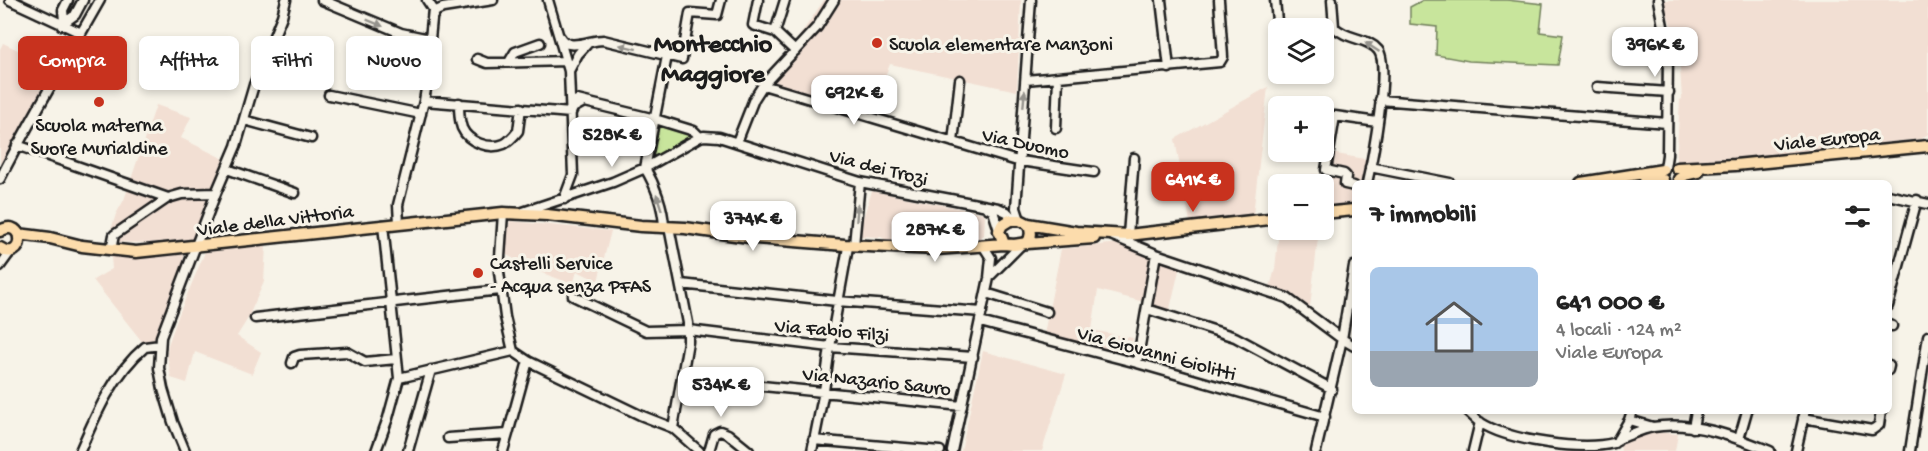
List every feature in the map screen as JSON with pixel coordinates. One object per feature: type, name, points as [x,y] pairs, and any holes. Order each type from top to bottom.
[{"type":"main road","name":"Viale Europa","points":[[1602,180],[1669,176],[1734,165],[1926,146]]},
{"type":"main road","points":[[1334,212],[1352,210]]},
{"type":"main road","name":"Viale della Vittoria","points":[[2,229],[13,229],[18,234],[82,246],[136,252],[399,223],[517,213]]},
{"type":"main road","points":[[517,213],[851,246],[936,249],[1087,239],[1109,235]]},
{"type":"main road","points":[[980,246],[1005,223],[1021,221],[1109,235],[1128,235],[1268,219]]},
{"type":"main road","points":[[1021,221],[1031,233],[1030,238],[1024,244]]},
{"type":"main road","points":[[999,230],[1006,244]]},
{"type":"main road","points":[[8,249],[20,240],[18,234]]},
{"type":"main road","points":[[8,249],[38,236]]},
{"type":"street","points":[[10,0],[81,33]]},
{"type":"street","points":[[63,23],[63,10],[68,0]]},
{"type":"street","points":[[63,23],[75,15],[83,0]]},
{"type":"street","points":[[0,179],[17,144],[99,0]]},
{"type":"street","points":[[185,451],[173,422],[159,368],[164,327],[227,169],[254,85],[282,16],[286,0]]},
{"type":"street","points":[[322,0],[400,33],[415,36]]},
{"type":"street","points":[[427,0],[433,9],[430,36]]},
{"type":"street","points":[[433,16],[436,11],[443,8],[493,0]]},
{"type":"street","points":[[548,0],[569,71],[571,93],[573,176],[564,199]]},
{"type":"street","points":[[560,37],[565,44],[570,45],[603,40],[682,59],[690,13],[717,15],[722,0]]},
{"type":"street","points":[[758,0],[753,25],[775,32],[795,51]]},
{"type":"street","points":[[775,32],[785,0]]},
{"type":"street","points":[[737,142],[754,99],[763,85],[817,27],[834,0]]},
{"type":"street","points":[[1021,221],[1016,207],[1031,0]]},
{"type":"street","points":[[1161,0],[1169,68]]},
{"type":"street","points":[[1026,80],[1216,63],[1222,60],[1219,0]]},
{"type":"street","points":[[1275,0],[1277,18]]},
{"type":"street","points":[[1332,0],[1334,27],[1346,37],[1374,45],[1381,54],[1383,62],[1380,100],[1368,180]]},
{"type":"street","points":[[1658,0],[1668,52],[1667,154],[1669,176]]},
{"type":"street","points":[[569,71],[578,54],[589,41]]},
{"type":"street","points":[[509,63],[514,52],[540,43]]},
{"type":"street","points":[[667,56],[645,168],[664,216],[686,305],[688,330],[673,428]]},
{"type":"street","points":[[477,59],[487,63],[566,61]]},
{"type":"street","points":[[1056,128],[1058,77]]},
{"type":"street","name":"Via Duomo","points":[[953,142],[960,80]]},
{"type":"street","name":"Via Duomo","points":[[763,85],[1019,161],[1094,172]]},
{"type":"street","points":[[1597,87],[1669,92]]},
{"type":"street","points":[[399,223],[398,205],[426,90]]},
{"type":"street","points":[[571,93],[573,98],[582,103]]},
{"type":"street","points":[[329,95],[421,114]]},
{"type":"street","points":[[1380,100],[1667,123]]},
{"type":"street","points":[[424,101],[571,113]]},
{"type":"street","points":[[571,113],[573,108],[582,103]]},
{"type":"street","name":"Via dei Trozi","points":[[582,103],[655,119],[694,131],[700,137],[719,137],[737,142],[860,182],[998,208],[1021,221]]},
{"type":"street","points":[[459,104],[461,126],[465,133],[470,139],[492,146],[503,144],[519,131],[522,108]]},
{"type":"street","points":[[1352,186],[1345,184],[1344,174],[1326,170],[1335,116],[1377,122]]},
{"type":"street","points":[[244,120],[310,138]]},
{"type":"street","points":[[517,213],[587,192],[645,168],[700,137]]},
{"type":"street","points":[[17,144],[168,198]]},
{"type":"street","points":[[1128,235],[1134,158]]},
{"type":"street","points":[[1371,167],[1435,180]]},
{"type":"street","points":[[227,169],[295,194]]},
{"type":"street","points":[[573,176],[587,192]]},
{"type":"street","points":[[812,451],[824,391],[837,301],[851,246],[860,182]]},
{"type":"street","points":[[111,250],[114,235],[168,198],[182,194],[216,193]]},
{"type":"street","points":[[1892,196],[1928,204]]},
{"type":"street","points":[[1892,291],[1917,200]]},
{"type":"street","points":[[980,205],[993,211],[999,230]]},
{"type":"street","points":[[503,213],[500,290],[513,351],[528,361],[640,415],[673,428],[699,451]]},
{"type":"street","points":[[376,451],[399,378],[383,225]]},
{"type":"street","points":[[1109,235],[1156,254],[1287,298],[1352,345]]},
{"type":"street","points":[[1006,244],[1009,253],[1006,261]]},
{"type":"street","points":[[989,278],[1024,244]]},
{"type":"street","points":[[952,451],[989,278],[991,258],[980,246]]},
{"type":"street","points":[[1,264],[8,249]]},
{"type":"street","points":[[1137,363],[1156,254]]},
{"type":"street","points":[[1316,451],[1332,389],[1352,278]]},
{"type":"street","points":[[681,284],[837,301],[982,312]]},
{"type":"street","points":[[255,318],[500,290]]},
{"type":"street","points":[[986,293],[1047,312]]},
{"type":"street","name":"Via Fabio Filzi","points":[[573,296],[646,331],[688,330],[830,347],[973,357]]},
{"type":"street","points":[[1147,309],[1235,337],[1332,389]]},
{"type":"street","name":"Via Giovanni Giolitti","points":[[980,322],[1137,363],[1325,417]]},
{"type":"street","points":[[1910,451],[1928,336]]},
{"type":"street","points":[[80,451],[105,398],[126,367],[145,347],[160,345]]},
{"type":"street","points":[[399,378],[513,351]]},
{"type":"street","points":[[292,363],[294,357],[346,352],[365,362],[396,359]]},
{"type":"street","points":[[503,451],[528,361]]},
{"type":"street","points":[[408,451],[431,370]]},
{"type":"street","name":"Via Nazario Sauro","points":[[682,378],[962,406]]},
{"type":"street","points":[[1471,414],[1480,422],[1505,434],[1547,443],[1602,447],[1616,445],[1653,427]]},
{"type":"street","points":[[1616,445],[1631,414]]},
{"type":"street","points":[[1693,428],[1695,414]]},
{"type":"street","points":[[1739,439],[1746,414]]},
{"type":"street","points":[[1796,451],[1804,415],[1872,430],[1879,425],[1881,414]]},
{"type":"street","points":[[1473,451],[1480,422]]},
{"type":"street","points":[[1628,422],[1653,427],[1693,428],[1739,439],[1770,451]]},
{"type":"street","points":[[1628,422],[1640,432]]},
{"type":"street","points":[[709,451],[714,434],[720,431],[728,434],[749,451]]},
{"type":"street","points":[[447,438],[508,434]]},
{"type":"street","points":[[813,440],[940,451]]},
{"type":"shaded area","points":[[824,0],[1021,0],[1017,91],[890,64],[872,111],[760,81],[796,41]]},
{"type":"shaded area","points":[[1663,0],[1928,0],[1928,134],[1921,139],[1681,165],[1676,163],[1680,100],[1682,99],[1680,69],[1677,44]]},
{"type":"shaded area","points":[[3,43],[18,50],[18,90],[52,90],[0,183],[0,49]]},
{"type":"shaded area","points":[[1268,87],[1253,215],[1190,222],[1175,139]]},
{"type":"shaded area","points":[[156,105],[191,117],[181,138],[224,159],[223,162],[228,164],[199,239],[150,243],[107,242],[116,214],[124,200]]},
{"type":"shaded area","points":[[1334,154],[1370,160],[1367,180],[1352,180],[1352,203],[1334,206],[1334,174],[1323,174],[1328,169],[1329,162],[1334,162]]},
{"type":"shaded area","points":[[872,191],[983,213],[985,216],[984,235],[968,242],[886,240],[881,237],[857,236]]},
{"type":"shaded area","points":[[510,221],[611,231],[598,281],[577,271],[571,292],[561,287],[564,281],[537,271],[503,253]]},
{"type":"shaded area","points":[[1278,240],[1318,240],[1310,307],[1292,295],[1270,287],[1275,269]]},
{"type":"shaded area","points":[[1120,243],[1180,266],[1169,313],[1140,301],[1098,290],[1092,330],[1133,338],[1129,357],[1044,334],[1061,249]]},
{"type":"shaded area","points":[[266,245],[264,282],[237,336],[261,352],[252,374],[195,352],[187,383],[171,378],[168,345],[205,252]]},
{"type":"shaded area","points":[[184,254],[183,265],[152,345],[144,344],[93,280],[112,269],[111,257]]},
{"type":"shaded area","points":[[983,351],[1066,374],[1042,451],[961,451]]},
{"type":"shaded area","points":[[1654,432],[1678,434],[1675,451],[1621,451],[1620,446],[1628,440]]},
{"type":"green space","points":[[1423,0],[1507,0],[1543,4],[1540,32],[1563,35],[1558,65],[1469,61],[1436,55],[1437,27],[1410,24],[1410,7]]},
{"type":"green space","points":[[657,123],[692,135],[651,159]]},
{"type":"place","name":"Scuola elementare Manzoni","points":[[877,43]]},
{"type":"place","name":"Scuola materna Suore Murialdine","points":[[99,102]]},
{"type":"place","name":"Castelli Service - Acqua senza PFAS","points":[[478,273]]},
{"type":"district","name":"Montecchio Maggiore","points":[[713,57]]}]
